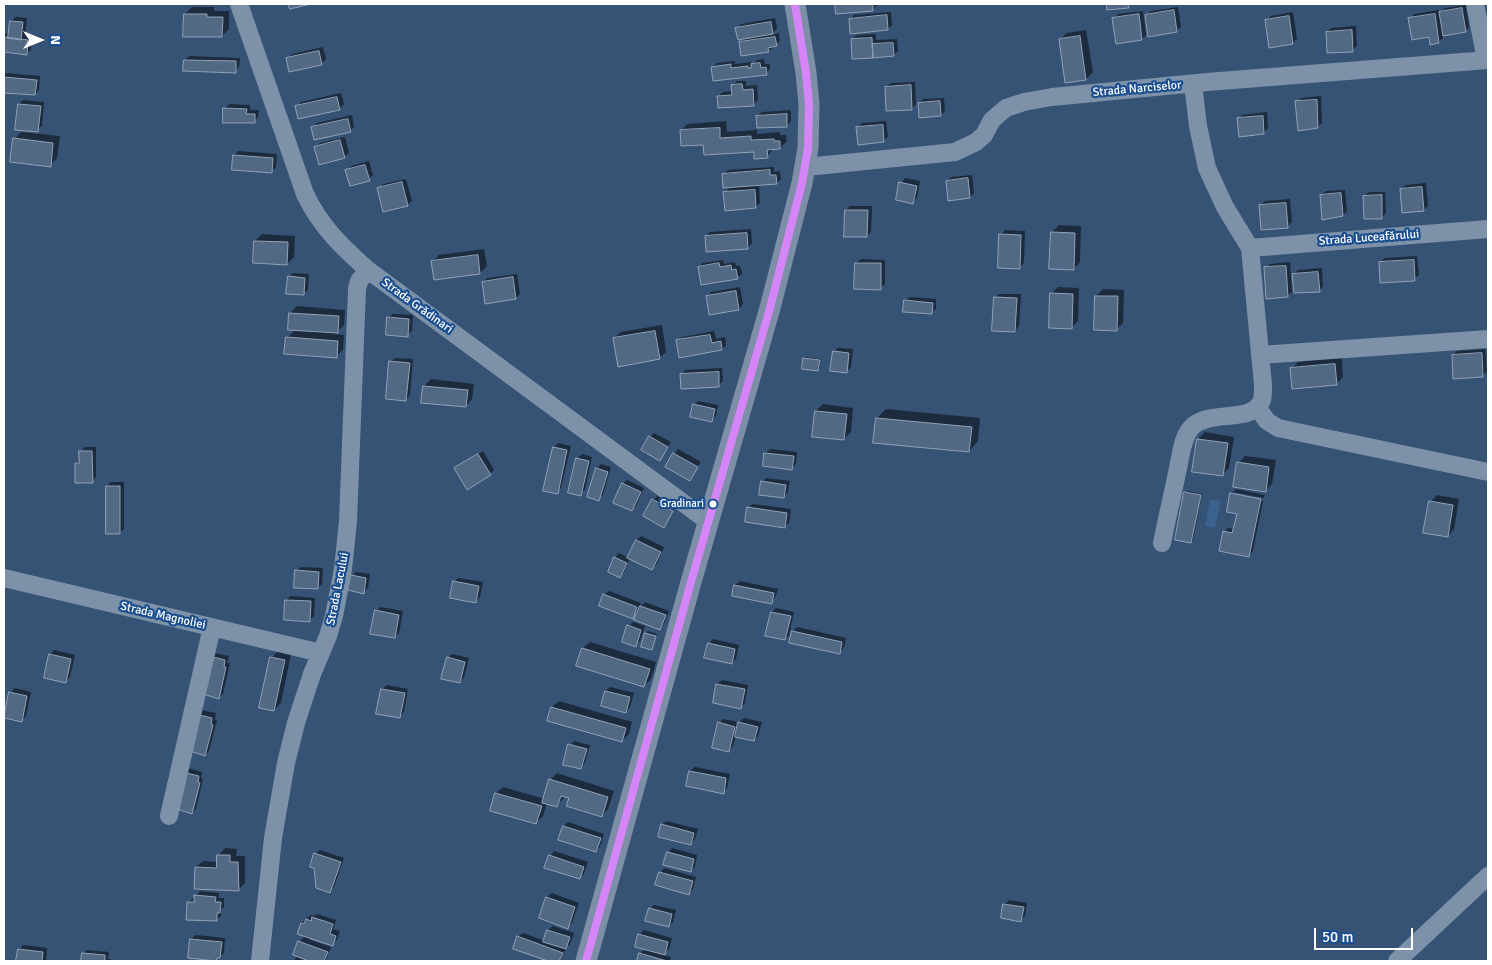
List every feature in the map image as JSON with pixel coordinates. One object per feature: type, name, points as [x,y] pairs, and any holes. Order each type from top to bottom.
[{"type":"main road","points":[[586,961],[770,308],[806,167],[809,104],[795,4]]},
{"type":"street","name":"Strada Grădinari","points":[[239,4],[305,194],[314,214],[334,238],[368,270],[709,522]]},
{"type":"street","points":[[1475,4],[1487,60]]},
{"type":"street","name":"Strada Narciselor","points":[[806,167],[955,152],[976,142],[984,135],[992,120],[1006,108],[1024,102],[1084,94],[1193,84],[1487,60]]},
{"type":"street","points":[[1162,543],[1183,445],[1190,428],[1203,419],[1242,415],[1255,410],[1262,400],[1263,385],[1250,248],[1225,207],[1206,168],[1193,84]]},
{"type":"street","name":"Strada Luceafărului","points":[[1250,248],[1488,230]]},
{"type":"street","name":"Strada Lacului","points":[[260,961],[274,829],[286,762],[303,701],[334,616],[343,569],[348,521],[357,289],[368,270]]},
{"type":"street","points":[[1260,355],[1488,339]]},
{"type":"street","points":[[1257,407],[1267,421],[1278,428],[1488,472]]},
{"type":"street","name":"Strada Magnoliei","points":[[4,578],[322,653]]},
{"type":"street","points":[[169,816],[212,627]]},
{"type":"street","points":[[1396,961],[1488,876]]},
{"type":"water","points":[[1210,499],[1221,501],[1215,528],[1205,526]]},
{"type":"building","points":[[288,4],[311,4],[290,9]]},
{"type":"building","points":[[835,4],[873,4],[873,11],[836,14]]},
{"type":"building","points":[[1107,4],[1128,4],[1129,8],[1107,10]]},
{"type":"building","points":[[1462,8],[1466,32],[1443,36],[1439,12]]},
{"type":"building","points":[[1174,10],[1177,32],[1148,37],[1145,15]]},
{"type":"building","points":[[184,14],[207,14],[207,17],[223,17],[222,37],[183,37]]},
{"type":"building","points":[[1139,14],[1142,40],[1116,44],[1112,18]]},
{"type":"building","points":[[1435,14],[1439,43],[1430,45],[1429,37],[1412,40],[1408,18]]},
{"type":"building","points":[[887,15],[888,30],[850,34],[849,19]]},
{"type":"building","points":[[1289,16],[1293,44],[1269,48],[1265,20]]},
{"type":"building","points":[[10,21],[23,22],[21,40],[8,38]]},
{"type":"building","points":[[771,22],[773,34],[738,40],[735,28]]},
{"type":"building","points":[[1352,30],[1353,52],[1327,53],[1326,32]]},
{"type":"building","points":[[1080,36],[1086,80],[1065,83],[1059,39]]},
{"type":"building","points":[[4,37],[28,40],[27,55],[4,52]]},
{"type":"building","points":[[775,37],[777,46],[768,48],[769,52],[741,56],[739,42]]},
{"type":"building","points":[[872,38],[873,58],[852,59],[851,39]]},
{"type":"building","points":[[893,43],[894,56],[873,58],[872,44]]},
{"type":"building","points":[[319,51],[322,65],[289,72],[286,58]]},
{"type":"building","points":[[184,60],[236,61],[236,73],[183,71]]},
{"type":"building","points":[[760,63],[761,68],[766,67],[767,75],[713,81],[711,67],[731,64],[731,68],[748,66],[748,68],[751,68],[751,64]]},
{"type":"building","points":[[4,77],[37,80],[35,95],[4,93]]},
{"type":"building","points":[[742,84],[743,90],[753,89],[754,106],[718,108],[717,96],[732,95],[731,85]]},
{"type":"building","points":[[911,85],[912,110],[886,111],[885,87]]},
{"type":"building","points":[[337,97],[340,110],[298,119],[295,106]]},
{"type":"building","points":[[1317,100],[1318,128],[1298,131],[1295,101]]},
{"type":"building","points":[[940,101],[941,116],[919,118],[918,103]]},
{"type":"building","points":[[18,104],[41,106],[38,132],[15,130]]},
{"type":"building","points":[[223,108],[247,109],[246,114],[255,114],[255,123],[223,123]]},
{"type":"building","points":[[787,114],[787,127],[757,128],[756,116]]},
{"type":"building","points":[[1263,116],[1264,134],[1239,137],[1237,118]]},
{"type":"building","points":[[348,119],[351,132],[314,140],[311,127]]},
{"type":"building","points":[[883,125],[884,142],[858,145],[856,127]]},
{"type":"building","points":[[720,128],[720,138],[751,136],[751,140],[774,139],[774,141],[780,141],[780,149],[767,150],[768,158],[754,159],[754,152],[704,155],[703,145],[681,146],[680,130]]},
{"type":"building","points":[[13,138],[53,143],[51,167],[10,162]]},
{"type":"building","points":[[340,140],[345,158],[319,165],[314,147]]},
{"type":"building","points":[[233,155],[273,158],[272,173],[232,170]]},
{"type":"building","points":[[365,165],[370,181],[350,186],[345,170]]},
{"type":"building","points":[[770,170],[770,175],[776,175],[777,184],[723,188],[722,174]]},
{"type":"building","points":[[968,178],[970,198],[948,201],[946,181]]},
{"type":"building","points":[[402,182],[408,206],[383,212],[377,188]]},
{"type":"building","points":[[899,182],[917,186],[913,204],[896,200]]},
{"type":"building","points":[[1422,187],[1424,211],[1402,213],[1400,189]]},
{"type":"building","points":[[755,190],[756,208],[725,211],[723,192]]},
{"type":"building","points":[[1341,193],[1343,216],[1322,220],[1320,195]]},
{"type":"building","points":[[1382,195],[1382,219],[1364,219],[1363,196]]},
{"type":"building","points":[[1286,203],[1288,228],[1261,230],[1259,205]]},
{"type":"building","points":[[845,210],[868,210],[867,237],[844,237]]},
{"type":"building","points":[[1051,232],[1075,233],[1074,270],[1049,269]]},
{"type":"building","points":[[747,233],[748,249],[706,252],[705,236]]},
{"type":"building","points":[[999,234],[1021,235],[1020,269],[998,268]]},
{"type":"building","points":[[254,241],[288,242],[287,265],[253,263]]},
{"type":"building","points":[[478,255],[480,274],[434,280],[431,261]]},
{"type":"building","points":[[1414,260],[1415,281],[1380,283],[1379,262]]},
{"type":"building","points":[[719,263],[720,267],[731,265],[732,270],[736,269],[738,279],[701,285],[698,267]]},
{"type":"building","points":[[855,263],[881,263],[881,290],[854,289]]},
{"type":"building","points":[[1286,266],[1288,297],[1266,299],[1264,267]]},
{"type":"building","points":[[1318,272],[1320,292],[1294,293],[1292,274]]},
{"type":"building","points":[[288,276],[305,278],[304,295],[286,294]]},
{"type":"building","points":[[513,277],[516,299],[485,304],[482,282]]},
{"type":"building","points":[[736,291],[739,310],[709,315],[706,296]]},
{"type":"building","points":[[1050,293],[1073,294],[1072,329],[1049,328]]},
{"type":"building","points":[[1095,296],[1118,296],[1117,331],[1094,330]]},
{"type":"building","points":[[994,297],[1017,298],[1015,332],[992,331]]},
{"type":"building","points":[[904,300],[933,303],[932,314],[903,312]]},
{"type":"building","points":[[289,313],[339,316],[338,333],[288,330]]},
{"type":"building","points":[[387,317],[409,319],[408,337],[386,335]]},
{"type":"building","points":[[655,331],[660,359],[618,367],[613,338]]},
{"type":"building","points":[[710,335],[712,343],[721,341],[722,350],[679,358],[676,340]]},
{"type":"building","points":[[286,337],[338,341],[337,358],[284,354]]},
{"type":"building","points":[[833,351],[849,353],[847,373],[830,371]]},
{"type":"building","points":[[1482,353],[1483,377],[1453,379],[1452,355]]},
{"type":"building","points":[[803,358],[820,360],[818,371],[802,369]]},
{"type":"building","points":[[389,361],[410,363],[406,401],[386,399]]},
{"type":"building","points":[[1335,364],[1337,385],[1292,389],[1290,368]]},
{"type":"building","points":[[719,372],[719,387],[681,389],[680,374]]},
{"type":"building","points":[[423,386],[468,390],[466,407],[421,403]]},
{"type":"building","points":[[693,404],[715,409],[712,422],[690,417]]},
{"type":"building","points":[[815,411],[847,414],[844,440],[812,437]]},
{"type":"building","points":[[876,418],[972,427],[969,452],[873,443]]},
{"type":"building","points":[[649,436],[668,447],[660,461],[641,450]]},
{"type":"building","points":[[1197,439],[1228,443],[1223,476],[1192,472]]},
{"type":"building","points":[[553,447],[567,450],[558,494],[543,491]]},
{"type":"building","points":[[79,451],[92,451],[93,483],[75,483],[75,463],[79,463]]},
{"type":"building","points":[[673,453],[698,467],[690,481],[665,467]]},
{"type":"building","points":[[764,453],[794,456],[792,470],[763,466]]},
{"type":"building","points":[[478,454],[491,475],[467,490],[454,468]]},
{"type":"building","points":[[576,458],[589,461],[581,496],[568,493]]},
{"type":"building","points":[[1237,462],[1269,467],[1266,492],[1233,487]]},
{"type":"building","points":[[596,468],[608,472],[599,501],[587,497]]},
{"type":"building","points":[[761,481],[786,485],[784,498],[759,495]]},
{"type":"building","points":[[622,483],[641,492],[632,511],[613,503]]},
{"type":"building","points":[[106,486],[120,486],[120,534],[106,534]]},
{"type":"building","points":[[1184,492],[1201,495],[1191,543],[1175,540]]},
{"type":"building","points":[[1230,493],[1261,499],[1249,557],[1219,551],[1223,531],[1232,533],[1237,514],[1227,512]]},
{"type":"building","points":[[652,499],[673,511],[664,528],[643,516]]},
{"type":"building","points":[[1429,501],[1453,505],[1448,537],[1423,533]]},
{"type":"building","points":[[747,507],[787,513],[785,528],[745,522]]},
{"type":"building","points":[[636,540],[661,552],[652,570],[627,558]]},
{"type":"building","points":[[614,557],[627,563],[620,578],[608,572]]},
{"type":"building","points":[[295,570],[319,572],[318,589],[294,588]]},
{"type":"building","points":[[351,575],[366,578],[364,594],[348,590]]},
{"type":"building","points":[[453,581],[479,586],[476,603],[450,598]]},
{"type":"building","points":[[734,585],[774,593],[772,604],[732,596]]},
{"type":"building","points":[[603,594],[637,607],[633,619],[599,606]]},
{"type":"building","points":[[285,600],[311,601],[310,622],[284,620]]},
{"type":"building","points":[[640,606],[666,615],[660,630],[634,620]]},
{"type":"building","points":[[375,610],[399,615],[395,638],[370,634]]},
{"type":"building","points":[[771,612],[791,616],[785,640],[765,636]]},
{"type":"building","points":[[627,625],[641,630],[636,647],[622,642]]},
{"type":"building","points":[[792,631],[842,642],[840,654],[789,643]]},
{"type":"building","points":[[645,633],[656,636],[652,650],[641,647]]},
{"type":"building","points":[[708,643],[735,649],[732,664],[704,658]]},
{"type":"building","points":[[582,648],[650,669],[644,687],[576,666]]},
{"type":"building","points":[[49,654],[71,659],[66,683],[44,678]]},
{"type":"building","points":[[209,656],[225,660],[224,667],[226,667],[219,699],[200,693]]},
{"type":"building","points":[[270,657],[285,660],[274,711],[259,708]]},
{"type":"building","points":[[447,657],[465,662],[460,683],[441,679]]},
{"type":"building","points":[[716,684],[745,689],[741,709],[713,703]]},
{"type":"building","points":[[381,689],[405,693],[400,718],[376,714]]},
{"type":"building","points":[[605,691],[630,697],[626,713],[601,706]]},
{"type":"building","points":[[9,692],[27,696],[22,722],[4,718]]},
{"type":"building","points":[[551,707],[626,728],[622,742],[547,721]]},
{"type":"building","points":[[196,714],[212,718],[211,724],[213,725],[205,756],[187,750]]},
{"type":"building","points":[[718,722],[735,727],[729,752],[712,748]]},
{"type":"building","points":[[738,722],[758,727],[754,741],[735,737]]},
{"type":"building","points":[[568,744],[587,749],[581,769],[563,765]]},
{"type":"building","points":[[689,771],[726,778],[724,794],[686,786]]},
{"type":"building","points":[[182,772],[199,776],[198,782],[200,783],[192,814],[174,808]]},
{"type":"building","points":[[549,779],[608,797],[602,817],[566,806],[569,798],[561,796],[557,807],[542,803]]},
{"type":"building","points":[[495,793],[542,806],[536,824],[490,811]]},
{"type":"building","points":[[661,824],[694,833],[691,845],[658,837]]},
{"type":"building","points":[[563,826],[601,838],[596,852],[558,840]]},
{"type":"building","points":[[667,852],[694,859],[691,872],[663,865]]},
{"type":"building","points":[[314,853],[341,862],[330,893],[316,888],[314,868],[310,867]]},
{"type":"building","points":[[217,855],[230,855],[230,862],[238,862],[239,891],[194,889],[195,867],[216,868]]},
{"type":"building","points":[[549,855],[584,867],[580,879],[544,868]]},
{"type":"building","points":[[659,872],[693,881],[689,895],[655,885]]},
{"type":"building","points":[[194,895],[216,897],[215,902],[221,902],[220,913],[217,913],[217,921],[186,920],[187,902],[194,902]]},
{"type":"building","points":[[546,897],[575,907],[568,929],[539,918]]},
{"type":"building","points":[[1003,904],[1024,907],[1021,922],[1001,918]]},
{"type":"building","points":[[649,908],[672,914],[669,927],[645,921]]},
{"type":"building","points":[[312,917],[333,924],[330,934],[336,936],[333,946],[297,934],[301,923],[304,924],[306,919],[311,921]]},
{"type":"building","points":[[547,930],[570,937],[566,949],[543,942]]},
{"type":"building","points":[[638,934],[668,942],[665,955],[635,947]]},
{"type":"building","points":[[517,936],[563,953],[559,961],[548,961],[513,949]]},
{"type":"building","points":[[190,939],[222,942],[220,958],[217,958],[216,961],[188,958]]},
{"type":"building","points":[[298,941],[328,952],[324,961],[309,961],[293,955]]},
{"type":"building","points":[[18,949],[43,952],[42,961],[16,961]]},
{"type":"building","points":[[82,953],[105,955],[105,961],[81,961]]},
{"type":"building","points":[[639,953],[667,961],[637,961]]},
{"type":"transit line","points":[[586,961],[691,582],[770,308],[802,183],[808,148],[809,104],[795,4]]},
{"type":"place","name":"Gradinari","points":[[713,504]]}]
